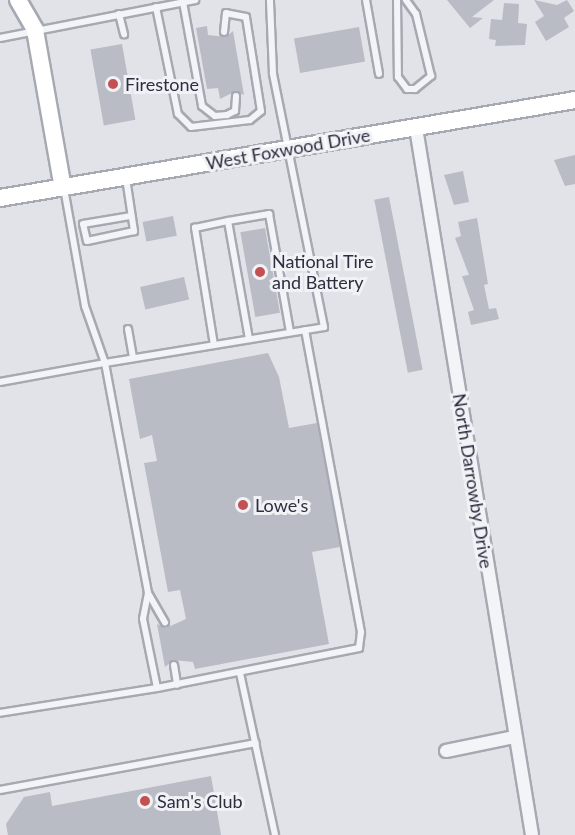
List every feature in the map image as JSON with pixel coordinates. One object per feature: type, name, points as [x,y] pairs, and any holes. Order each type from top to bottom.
[{"type":"main road","points":[[18,0],[35,30],[63,188]]},
{"type":"main road","name":"West Foxwood Drive","points":[[0,198],[575,100]]},
{"type":"street","name":"North Darrowby Drive","points":[[416,128],[514,737],[532,835]]},
{"type":"street","points":[[446,751],[514,737]]},
{"type":"lane","points":[[0,38],[195,0]]},
{"type":"lane","points":[[0,382],[324,327],[272,66],[270,0]]},
{"type":"lane","points":[[366,0],[379,74]]},
{"type":"lane","points":[[397,0],[398,77],[407,89],[415,89],[431,76],[416,14],[406,0]]},
{"type":"lane","points":[[183,2],[202,106],[215,116],[227,115],[235,111],[236,96]]},
{"type":"lane","points":[[156,7],[178,114],[191,127],[250,120],[261,111],[246,17],[226,13],[224,32]]},
{"type":"lane","points":[[119,14],[123,34]]},
{"type":"lane","points":[[126,177],[134,231],[87,241],[83,224],[131,216]]},
{"type":"lane","points":[[63,188],[85,306],[105,363],[148,593],[165,623]]},
{"type":"lane","points":[[213,345],[195,228],[269,214],[290,332]]},
{"type":"lane","points":[[228,221],[249,339]]},
{"type":"lane","points":[[128,328],[133,358]]},
{"type":"lane","points":[[0,713],[177,685],[354,651],[361,641],[305,330]]},
{"type":"lane","points":[[148,593],[143,619],[157,688]]},
{"type":"lane","points":[[174,666],[177,685]]},
{"type":"lane","points":[[240,673],[275,835]]},
{"type":"lane","points":[[0,790],[256,743]]},
{"type":"building","points":[[447,0],[494,0],[472,17],[483,18],[470,28]]},
{"type":"building","points":[[534,0],[557,5],[567,0],[574,11],[564,18],[569,27],[546,41],[535,22],[544,16]]},
{"type":"building","points":[[504,3],[519,4],[518,23],[527,24],[525,45],[495,46],[496,40],[489,39],[491,19],[502,20]]},
{"type":"building","points":[[207,26],[208,35],[226,37],[233,31],[244,95],[236,91],[220,99],[218,88],[207,89],[196,28]]},
{"type":"building","points":[[359,27],[365,61],[300,73],[294,38]]},
{"type":"building","name":"Firestone","points":[[122,44],[135,120],[104,125],[90,50]]},
{"type":"building","points":[[575,155],[575,184],[565,186],[554,160]]},
{"type":"building","points":[[463,171],[469,202],[454,205],[444,175]]},
{"type":"building","points":[[389,197],[423,370],[408,373],[374,200]]},
{"type":"building","points":[[173,216],[177,236],[146,242],[143,222]]},
{"type":"building","points":[[477,218],[488,284],[484,285],[489,309],[496,308],[499,319],[471,325],[468,312],[474,310],[462,276],[469,275],[455,238],[461,236],[458,222]]},
{"type":"building","name":"National Tire and Battery","points":[[265,228],[280,313],[255,317],[240,232]]},
{"type":"building","points":[[184,277],[189,299],[145,310],[140,287]]},
{"type":"building","name":"Lowe's","points":[[268,353],[279,377],[289,428],[317,423],[340,547],[312,552],[329,644],[195,669],[193,662],[174,660],[165,667],[157,624],[166,628],[186,619],[180,590],[168,592],[144,463],[157,461],[152,435],[140,439],[129,379]]},
{"type":"building","name":"Sam's Club","points":[[211,776],[221,835],[8,835],[6,824],[24,797],[50,792],[52,806]]},
{"type":"place","name":"Firestone","points":[[113,84]]},
{"type":"place","name":"National Tire and Battery","points":[[260,272]]},
{"type":"place","name":"Lowe's","points":[[243,505]]},
{"type":"place","name":"Sam's Club","points":[[145,801]]}]
